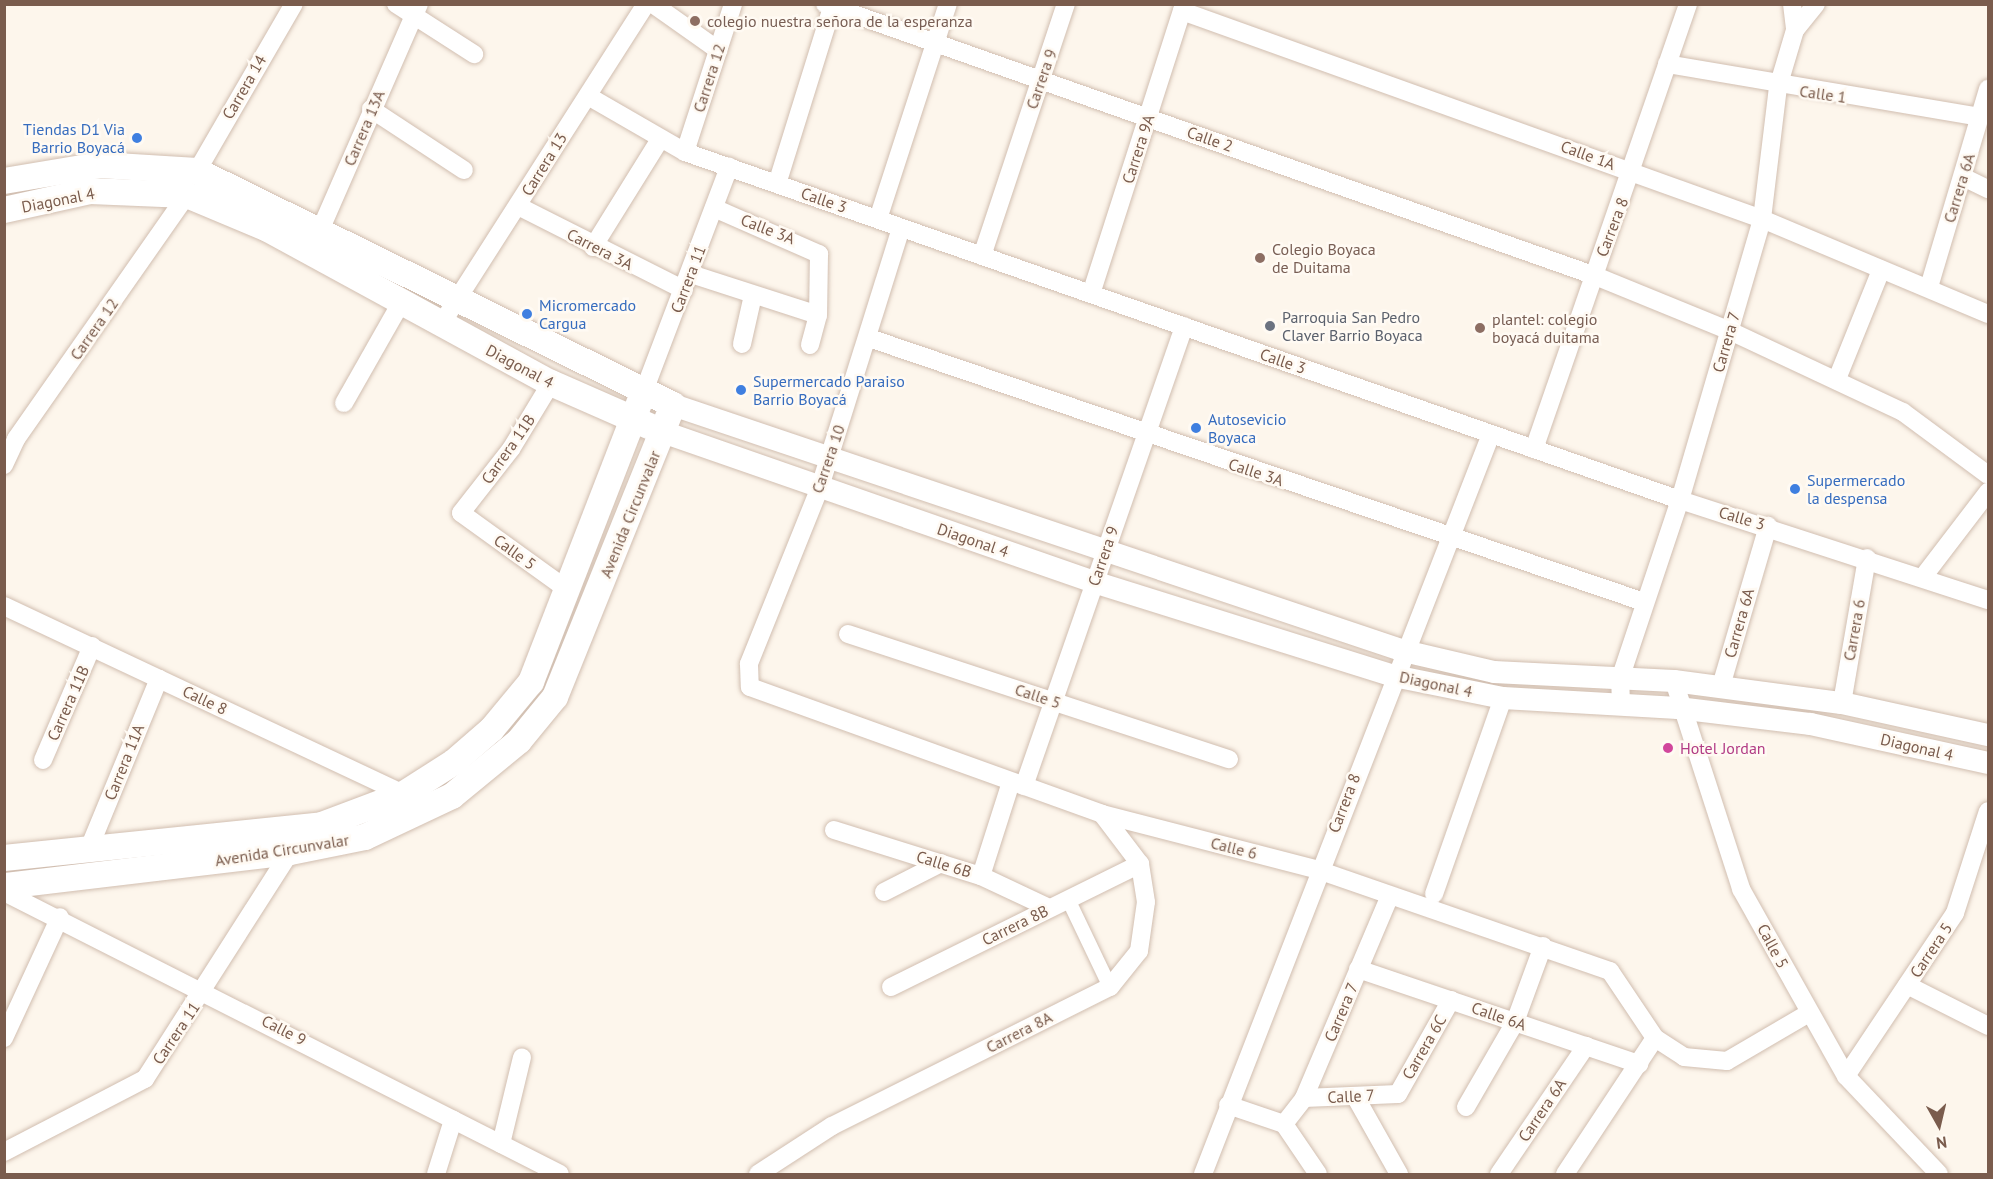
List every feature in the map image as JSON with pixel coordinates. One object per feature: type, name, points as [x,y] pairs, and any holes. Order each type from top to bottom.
[{"type":"main road","name":"Diagonal 4","points":[[4,181],[100,165],[197,171],[322,228],[458,300],[673,405]]},
{"type":"main road","name":"Diagonal 4","points":[[4,210],[90,191],[187,195],[310,251],[551,383],[663,432]]},
{"type":"main road","name":"Avenida Circunvalar","points":[[4,858],[90,846],[322,825],[404,794],[484,736],[531,682],[569,591],[644,391]]},
{"type":"main road","name":"Avenida Circunvalar","points":[[4,886],[290,852],[365,837],[453,796],[519,741],[555,697],[673,405]]},
{"type":"street","name":"Carrera 14","points":[[197,171],[294,4]]},
{"type":"street","points":[[396,4],[416,10],[474,54]]},
{"type":"street","name":"Carrera 13","points":[[442,323],[646,4]]},
{"type":"street","points":[[653,4],[718,50]]},
{"type":"street","name":"Carrera 12","points":[[686,152],[733,4]]},
{"type":"street","points":[[878,219],[948,4]]},
{"type":"street","name":"Carrera 9","points":[[981,255],[1066,4]]},
{"type":"street","name":"Carrera 8","points":[[1534,449],[1593,275],[1633,171],[1688,4]]},
{"type":"street","points":[[1792,4],[1795,30]]},
{"type":"street","name":"Carrera 7","points":[[1621,704],[1620,679],[1680,500],[1762,219],[1778,87],[1795,30],[1816,4]]},
{"type":"street","points":[[777,184],[830,5]]},
{"type":"street","name":"Calle 2","points":[[830,5],[1593,275]]},
{"type":"street","name":"Carrera 9A","points":[[1091,294],[1183,8]]},
{"type":"street","name":"Calle 1A","points":[[1183,8],[1762,219],[1881,270],[1929,287],[1989,315]]},
{"type":"street","name":"Carrera 13A","points":[[310,251],[416,10]]},
{"type":"street","name":"Calle 1","points":[[1667,64],[1778,87],[1980,117]]},
{"type":"street","name":"Carrera 6A","points":[[1929,287],[1989,89]]},
{"type":"street","name":"Calle 3","points":[[588,96],[659,141],[686,152],[1680,500],[1867,558],[1989,600]]},
{"type":"street","points":[[371,109],[464,170]]},
{"type":"street","points":[[593,246],[659,141]]},
{"type":"street","name":"Carrera 11","points":[[644,391],[729,167]]},
{"type":"street","points":[[1963,177],[1989,189]]},
{"type":"street","name":"Carrera 12","points":[[4,465],[16,439],[187,195]]},
{"type":"street","name":"Carrera 3A","points":[[518,206],[593,246],[687,282]]},
{"type":"street","name":"Calle 3A","points":[[714,208],[819,254],[818,315]]},
{"type":"street","name":"Carrera 10","points":[[750,687],[749,664],[820,487],[869,338],[901,228]]},
{"type":"street","points":[[1837,379],[1881,270]]},
{"type":"street","points":[[1593,275],[1730,331],[1903,411],[1989,475]]},
{"type":"street","points":[[687,282],[753,295],[818,315],[810,345]]},
{"type":"street","points":[[742,344],[753,295]]},
{"type":"street","points":[[344,403],[402,301]]},
{"type":"street","name":"Carrera 9","points":[[981,876],[1018,784],[1055,702],[1105,547],[1147,436],[1184,326]]},
{"type":"street","name":"Calle 3A","points":[[869,338],[1147,436],[1644,602]]},
{"type":"street","name":"Carrera 11B","points":[[461,513],[511,449],[551,383]]},
{"type":"street","name":"Diagonal 4","points":[[673,405],[828,460],[1105,547],[1404,651],[1494,672],[1674,681],[1842,703],[1989,735]]},
{"type":"street","name":"Diagonal 4","points":[[663,432],[1094,582],[1394,676],[1503,698],[1678,708],[1811,724],[1989,763]]},
{"type":"street","name":"Carrera 8","points":[[1203,1174],[1318,870],[1491,434]]},
{"type":"street","points":[[1923,577],[1989,492]]},
{"type":"street","name":"Calle 5","points":[[461,513],[569,591]]},
{"type":"street","name":"Carrera 6A","points":[[1721,687],[1768,526]]},
{"type":"street","name":"Carrera 6","points":[[1842,703],[1867,558]]},
{"type":"street","name":"Calle 8","points":[[4,606],[404,794]]},
{"type":"street","name":"Calle 5","points":[[848,634],[1229,759]]},
{"type":"street","name":"Carrera 11B","points":[[43,760],[92,646]]},
{"type":"street","name":"Carrera 11A","points":[[90,846],[159,679]]},
{"type":"street","name":"Calle 5","points":[[1674,681],[1678,708],[1706,770],[1742,889],[1846,1076],[1939,1174]]},
{"type":"street","name":"Calle 6","points":[[750,687],[1102,814],[1318,870],[1610,971],[1655,1038],[1684,1057],[1727,1061],[1809,1013]]},
{"type":"street","points":[[1434,894],[1503,698]]},
{"type":"street","name":"Carrera 5","points":[[1846,1076],[1955,913],[1989,811]]},
{"type":"street","name":"Carrera 8A","points":[[758,1174],[832,1126],[1110,987],[1139,951],[1146,902],[1140,864],[1102,814]]},
{"type":"street","name":"Calle 6B","points":[[834,830],[981,876],[1049,908]]},
{"type":"street","name":"Carrera 11","points":[[4,1152],[145,1079],[205,991],[290,852]]},
{"type":"street","points":[[884,892],[941,863]]},
{"type":"street","name":"Carrera 8B","points":[[891,987],[1140,864]]},
{"type":"street","name":"Calle 9","points":[[4,892],[60,917],[560,1174]]},
{"type":"street","name":"Carrera 7","points":[[1284,1124],[1304,1098],[1390,894]]},
{"type":"street","points":[[1068,898],[1110,987]]},
{"type":"street","points":[[4,1038],[60,917]]},
{"type":"street","points":[[1466,1107],[1515,1022],[1543,946]]},
{"type":"street","name":"Calle 6A","points":[[1358,969],[1639,1064]]},
{"type":"street","points":[[1907,985],[1989,1026]]},
{"type":"street","name":"Carrera 6C","points":[[1398,1094],[1451,1000]]},
{"type":"street","points":[[1565,1174],[1655,1038]]},
{"type":"street","name":"Carrera 6A","points":[[1499,1174],[1586,1046]]},
{"type":"street","points":[[501,1144],[522,1057]]},
{"type":"street","name":"Calle 7","points":[[1304,1098],[1398,1094]]},
{"type":"street","points":[[1355,1096],[1399,1174]]},
{"type":"street","points":[[1228,1105],[1284,1124],[1318,1174]]},
{"type":"street","points":[[436,1174],[453,1120]]},
{"type":"place","name":"colegio nuestra señora de la esperanza","points":[[695,21]]},
{"type":"place","name":"Tiendas D1 Via Barrio Boyacá","points":[[137,138]]},
{"type":"place","name":"Colegio Boyaca de Duitama","points":[[1260,258]]},
{"type":"place","name":"Micromercado Cargua","points":[[527,314]]},
{"type":"place","name":"Parroquia San Pedro Claver Barrio Boyaca","points":[[1270,326]]},
{"type":"place","name":"plantel: colegio boyacá duitama","points":[[1480,328]]},
{"type":"place","name":"Supermercado Paraiso Barrio Boyacá","points":[[741,390]]},
{"type":"place","name":"Autosevicio Boyaca","points":[[1196,428]]},
{"type":"place","name":"Supermercado la despensa","points":[[1795,489]]},
{"type":"place","name":"Hotel Jordan","points":[[1668,748]]}]
